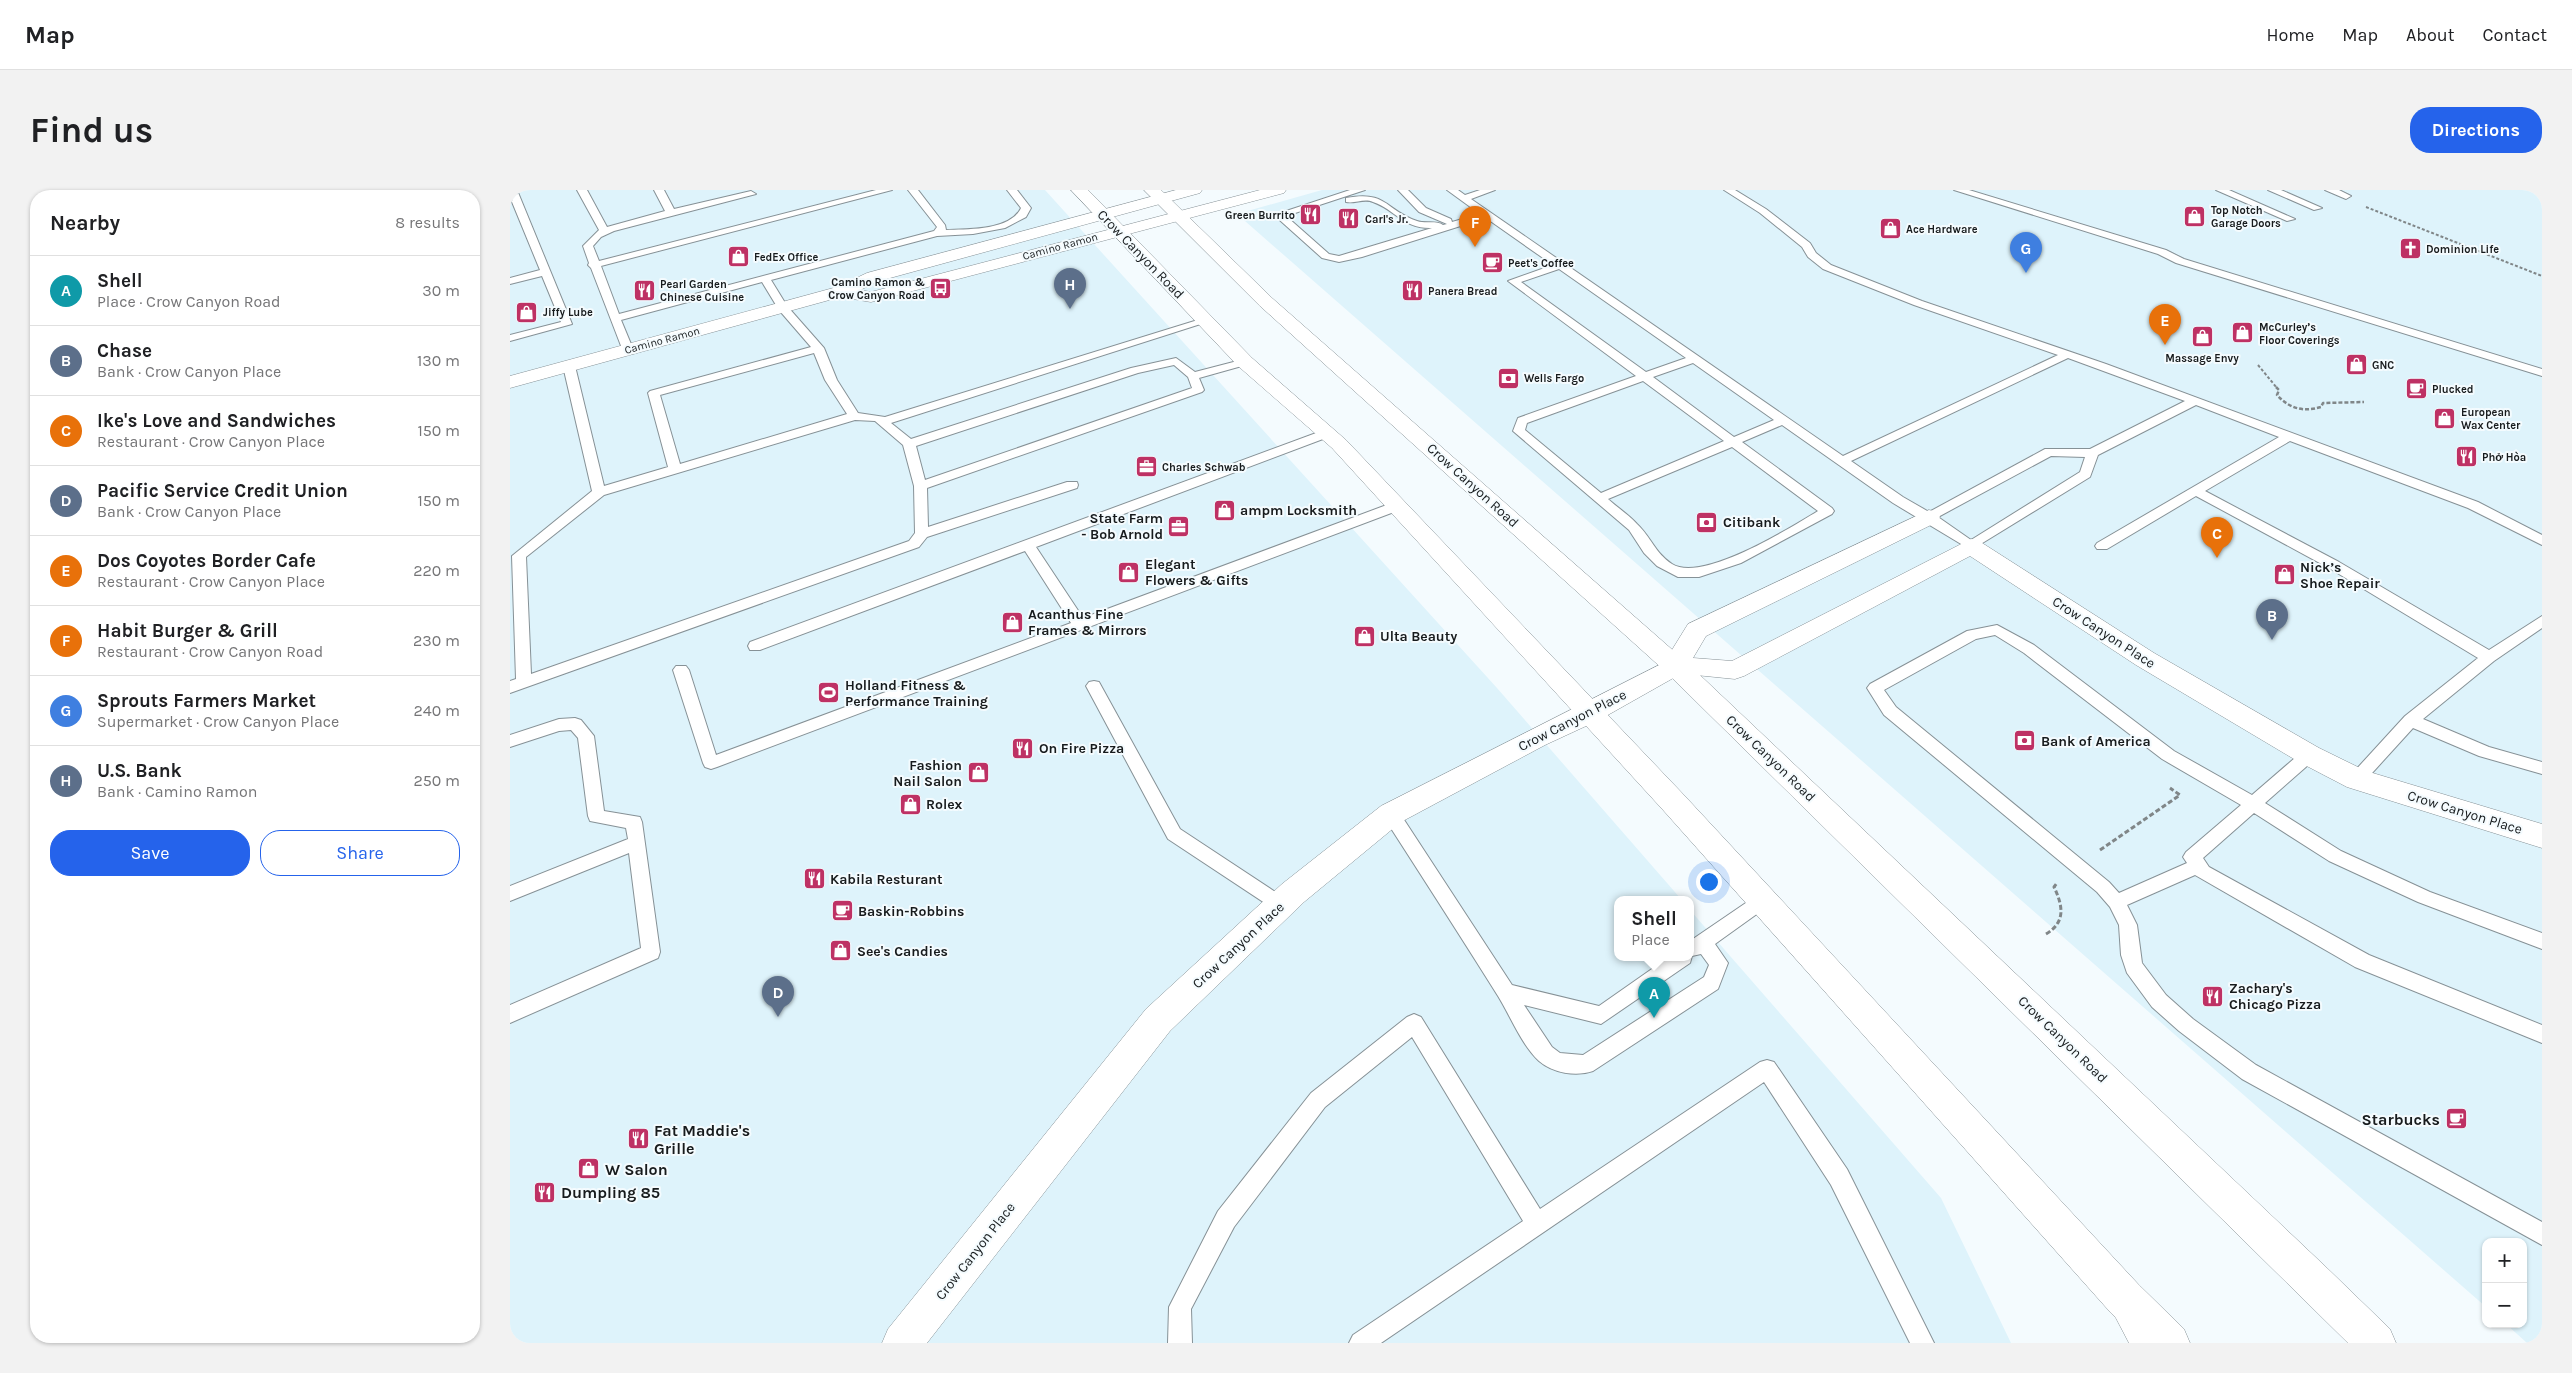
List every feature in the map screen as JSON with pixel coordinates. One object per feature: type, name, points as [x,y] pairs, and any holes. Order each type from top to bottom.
[{"type":"main road","name":"Crow Canyon Road","points":[[1079,190],[1246,362],[1327,433],[1397,506],[1762,900],[2125,1299],[2170,1343]]},
{"type":"main road","name":"Camino Ramon","points":[[510,382],[843,291],[873,277],[1101,214],[1156,194],[1194,190]]},
{"type":"main road","name":"Camino Ramon","points":[[843,291],[871,297],[1278,190]]},
{"type":"main road","name":"Crow Canyon Road","points":[[1156,194],[1266,302],[1675,666],[2314,1281],[2376,1343]]},
{"type":"main road","name":"Crow Canyon Place","points":[[902,1343],[1158,1020],[1280,904],[1391,814],[1535,738],[1590,713],[1675,666],[1697,630],[1929,517]]},
{"type":"main road","name":"Crow Canyon Place","points":[[1971,546],[2145,659],[2309,755],[2357,779],[2542,836]]},
{"type":"main road","points":[[1675,666],[1735,670],[1971,546]]},
{"type":"main road","points":[[2125,1299],[2151,1343]]},
{"type":"lane","points":[[511,334],[567,324],[512,190]]},
{"type":"lane","points":[[582,190],[604,230]]},
{"type":"lane","points":[[659,190],[671,213]]},
{"type":"lane","points":[[593,265],[887,190]]},
{"type":"lane","points":[[913,190],[942,227],[937,233]]},
{"type":"lane","points":[[615,318],[937,233],[969,232],[1019,220],[1025,214],[1026,208],[1012,190]]},
{"type":"lane","points":[[1360,190],[1279,215],[1326,256],[1339,259],[1358,255],[1488,214]]},
{"type":"lane","points":[[1403,190],[1408,199],[1430,216],[1454,222],[1465,221]]},
{"type":"lane","points":[[1452,190],[1898,500],[1929,517],[1971,546],[2086,474],[2092,453]]},
{"type":"lane","points":[[1464,198],[1490,190]]},
{"type":"lane","points":[[1729,190],[1763,211],[1806,245],[1812,255],[1827,267],[1918,303],[2068,354],[2473,504],[2542,541]]},
{"type":"lane","points":[[1959,190],[2162,252],[2190,264],[2542,372]]},
{"type":"lane","points":[[2222,190],[2290,219]]},
{"type":"lane","points":[[2273,190],[2317,208]]},
{"type":"lane","points":[[2330,190],[2346,196]]},
{"type":"lane","points":[[627,349],[593,265],[588,246],[594,238],[604,230],[751,194]]},
{"type":"lane","points":[[1285,220],[1339,203],[1366,197],[1380,199],[1411,222],[1420,225],[1442,225],[1465,221]]},
{"type":"lane","points":[[1562,265],[1513,281],[1644,377],[1733,442],[1827,511],[1715,570],[1698,574],[1684,574],[1668,568],[1642,543],[1634,528],[1519,430],[1522,422],[1644,377],[1695,358]]},
{"type":"lane","points":[[510,281],[546,272]]},
{"type":"lane","points":[[764,278],[783,308],[818,348],[831,380],[854,416]]},
{"type":"lane","points":[[882,422],[1205,321]]},
{"type":"lane","points":[[675,469],[654,393],[818,348]]},
{"type":"lane","points":[[1842,461],[2068,354]]},
{"type":"lane","points":[[909,444],[1135,370],[1176,361],[1193,376],[1198,390],[920,486]]},
{"type":"lane","points":[[1193,376],[1246,362]]},
{"type":"lane","points":[[569,366],[599,492]]},
{"type":"lane","points":[[1929,517],[2049,452],[2092,453],[2195,401]]},
{"type":"lane","points":[[922,534],[920,486],[909,444],[878,418],[854,416],[599,492],[514,558],[517,685],[914,544],[922,534],[1072,485]]},
{"type":"lane","points":[[1598,499],[1784,420]]},
{"type":"lane","points":[[755,646],[921,582],[1028,546],[1327,433]]},
{"type":"lane","points":[[2102,546],[2288,436]]},
{"type":"lane","points":[[2196,491],[2334,565],[2489,657]]},
{"type":"lane","points":[[681,670],[711,763],[1397,506]]},
{"type":"lane","points":[[1028,546],[1080,625]]},
{"type":"lane","points":[[2357,779],[2411,720],[2489,657],[2542,621]]},
{"type":"lane","points":[[2542,941],[2424,897],[2335,856],[2254,804],[2168,756],[2029,649],[1997,630],[1972,635],[1875,688],[1890,711],[2103,887],[2116,902],[2128,925],[2127,940],[2134,967],[2159,1001],[2186,1025],[2249,1072],[2542,1234]]},
{"type":"lane","points":[[1094,686],[1174,834],[1280,904]]},
{"type":"lane","points":[[2411,720],[2486,752],[2542,768]]},
{"type":"lane","points":[[510,741],[559,726],[575,724],[586,736],[596,816],[634,822],[651,952],[510,1014]]},
{"type":"lane","points":[[2309,755],[2192,857],[2203,872],[2362,961],[2542,1034]]},
{"type":"lane","points":[[1391,814],[1542,1050],[1552,1059],[1565,1064],[1586,1064],[1711,983],[1719,963],[1696,947],[1762,900]]},
{"type":"lane","points":[[510,894],[637,843]]},
{"type":"lane","points":[[2116,902],[2199,866]]},
{"type":"lane","points":[[1506,992],[1601,1015],[1677,961]]},
{"type":"lane","points":[[1180,1343],[1180,1307],[1226,1219],[1318,1100],[1414,1023],[1537,1224]]},
{"type":"lane","points":[[1361,1343],[1767,1069],[1839,1177],[1922,1343]]},
{"type":"path","points":[[2360,205],[2542,276]]},
{"type":"path","points":[[2258,365],[2279,390],[2277,395],[2291,408],[2302,410],[2321,407],[2323,403],[2364,402]]},
{"type":"path","points":[[2096,853],[2180,796],[2166,785]]},
{"type":"path","points":[[2046,934],[2054,930],[2063,915],[2062,904],[2054,887],[2061,879]]},
{"type":"shaded area","points":[[510,190],[1045,190],[1497,688],[1678,896],[1614,896],[1614,961],[1694,961],[1694,915],[1941,1198],[2011,1343],[510,1343]]},
{"type":"shaded area","points":[[1322,190],[2542,190],[2542,1343],[2527,1343],[2510,1328],[2527,1328],[2527,1238],[2482,1238],[2482,1303],[1237,214]]},
{"type":"place","name":"Green Burrito","points":[[1311,215]]},
{"type":"place","name":"Top Notch Garage Doors","points":[[2195,216]]},
{"type":"place","name":"Carl's Jr.","points":[[1349,219]]},
{"type":"place","name":"Ace Hardware","points":[[1890,229]]},
{"type":"place","name":"Habit Burger & Grill","points":[[1475,247]]},
{"type":"place","name":"Dominion Life","points":[[2410,249]]},
{"type":"place","name":"FedEx Office","points":[[738,257]]},
{"type":"place","name":"Peet's Coffee","points":[[1492,263]]},
{"type":"place","name":"Sprouts Farmers Market","points":[[2026,273]]},
{"type":"place","name":"Camino Ramon & Crow Canyon Road","points":[[941,288]]},
{"type":"place","name":"Pearl Garden Chinese Cuisine","points":[[644,290]]},
{"type":"place","name":"Panera Bread","points":[[1412,291]]},
{"type":"place","name":"U.S. Bank","points":[[1070,309]]},
{"type":"place","name":"Jiffy Lube","points":[[527,312]]},
{"type":"place","name":"McCurley’s Floor Coverings","points":[[2243,333]]},
{"type":"place","name":"Massage Envy","points":[[2202,337]]},
{"type":"place","name":"Dos Coyotes Border Cafe","points":[[2165,345]]},
{"type":"place","name":"GNC","points":[[2356,365]]},
{"type":"place","name":"Wells Fargo","points":[[1508,378]]},
{"type":"place","name":"Plucked","points":[[2416,389]]},
{"type":"place","name":"European Wax Center","points":[[2445,418]]},
{"type":"place","name":"Phở Hòa","points":[[2466,457]]},
{"type":"place","name":"Charles Schwab","points":[[1146,467]]},
{"type":"place","name":"ampm Locksmith","points":[[1224,510]]},
{"type":"place","name":"Citibank","points":[[1707,522]]},
{"type":"place","name":"State Farm - Bob Arnold","points":[[1179,526]]},
{"type":"place","name":"Ike's Love and Sandwiches","points":[[2217,558]]},
{"type":"place","name":"Elegant Flowers & Gifts","points":[[1129,572]]},
{"type":"place","name":"Nick’s Shoe Repair","points":[[2284,575]]},
{"type":"place","name":"Acanthus Fine Frames & Mirrors","points":[[1012,622]]},
{"type":"place","name":"Ulta Beauty","points":[[1364,636]]},
{"type":"place","name":"Chase","points":[[2272,640]]},
{"type":"place","name":"Holland Fitness & Performance Training","points":[[829,693]]},
{"type":"place","name":"Bank of America","points":[[2025,741]]},
{"type":"place","name":"On Fire Pizza","points":[[1023,748]]},
{"type":"place","name":"Fashion Nail Salon","points":[[978,773]]},
{"type":"place","name":"Rolex","points":[[910,804]]},
{"type":"place","name":"Kabila Resturant","points":[[814,879]]},
{"type":"place","name":"Baskin-Robbins","points":[[842,911]]},
{"type":"place","name":"See's Candies","points":[[841,951]]},
{"type":"place","name":"Zachary's Chicago Pizza","points":[[2213,996]]},
{"type":"place","name":"Pacific Service Credit Union","points":[[778,1017]]},
{"type":"place","name":"Shell","points":[[1654,1018]]},
{"type":"place","name":"Starbucks","points":[[2456,1119]]},
{"type":"place","name":"Fat Maddie's Grille","points":[[638,1139]]},
{"type":"place","name":"W Salon","points":[[589,1169]]},
{"type":"place","name":"Dumpling 85","points":[[545,1192]]}]
